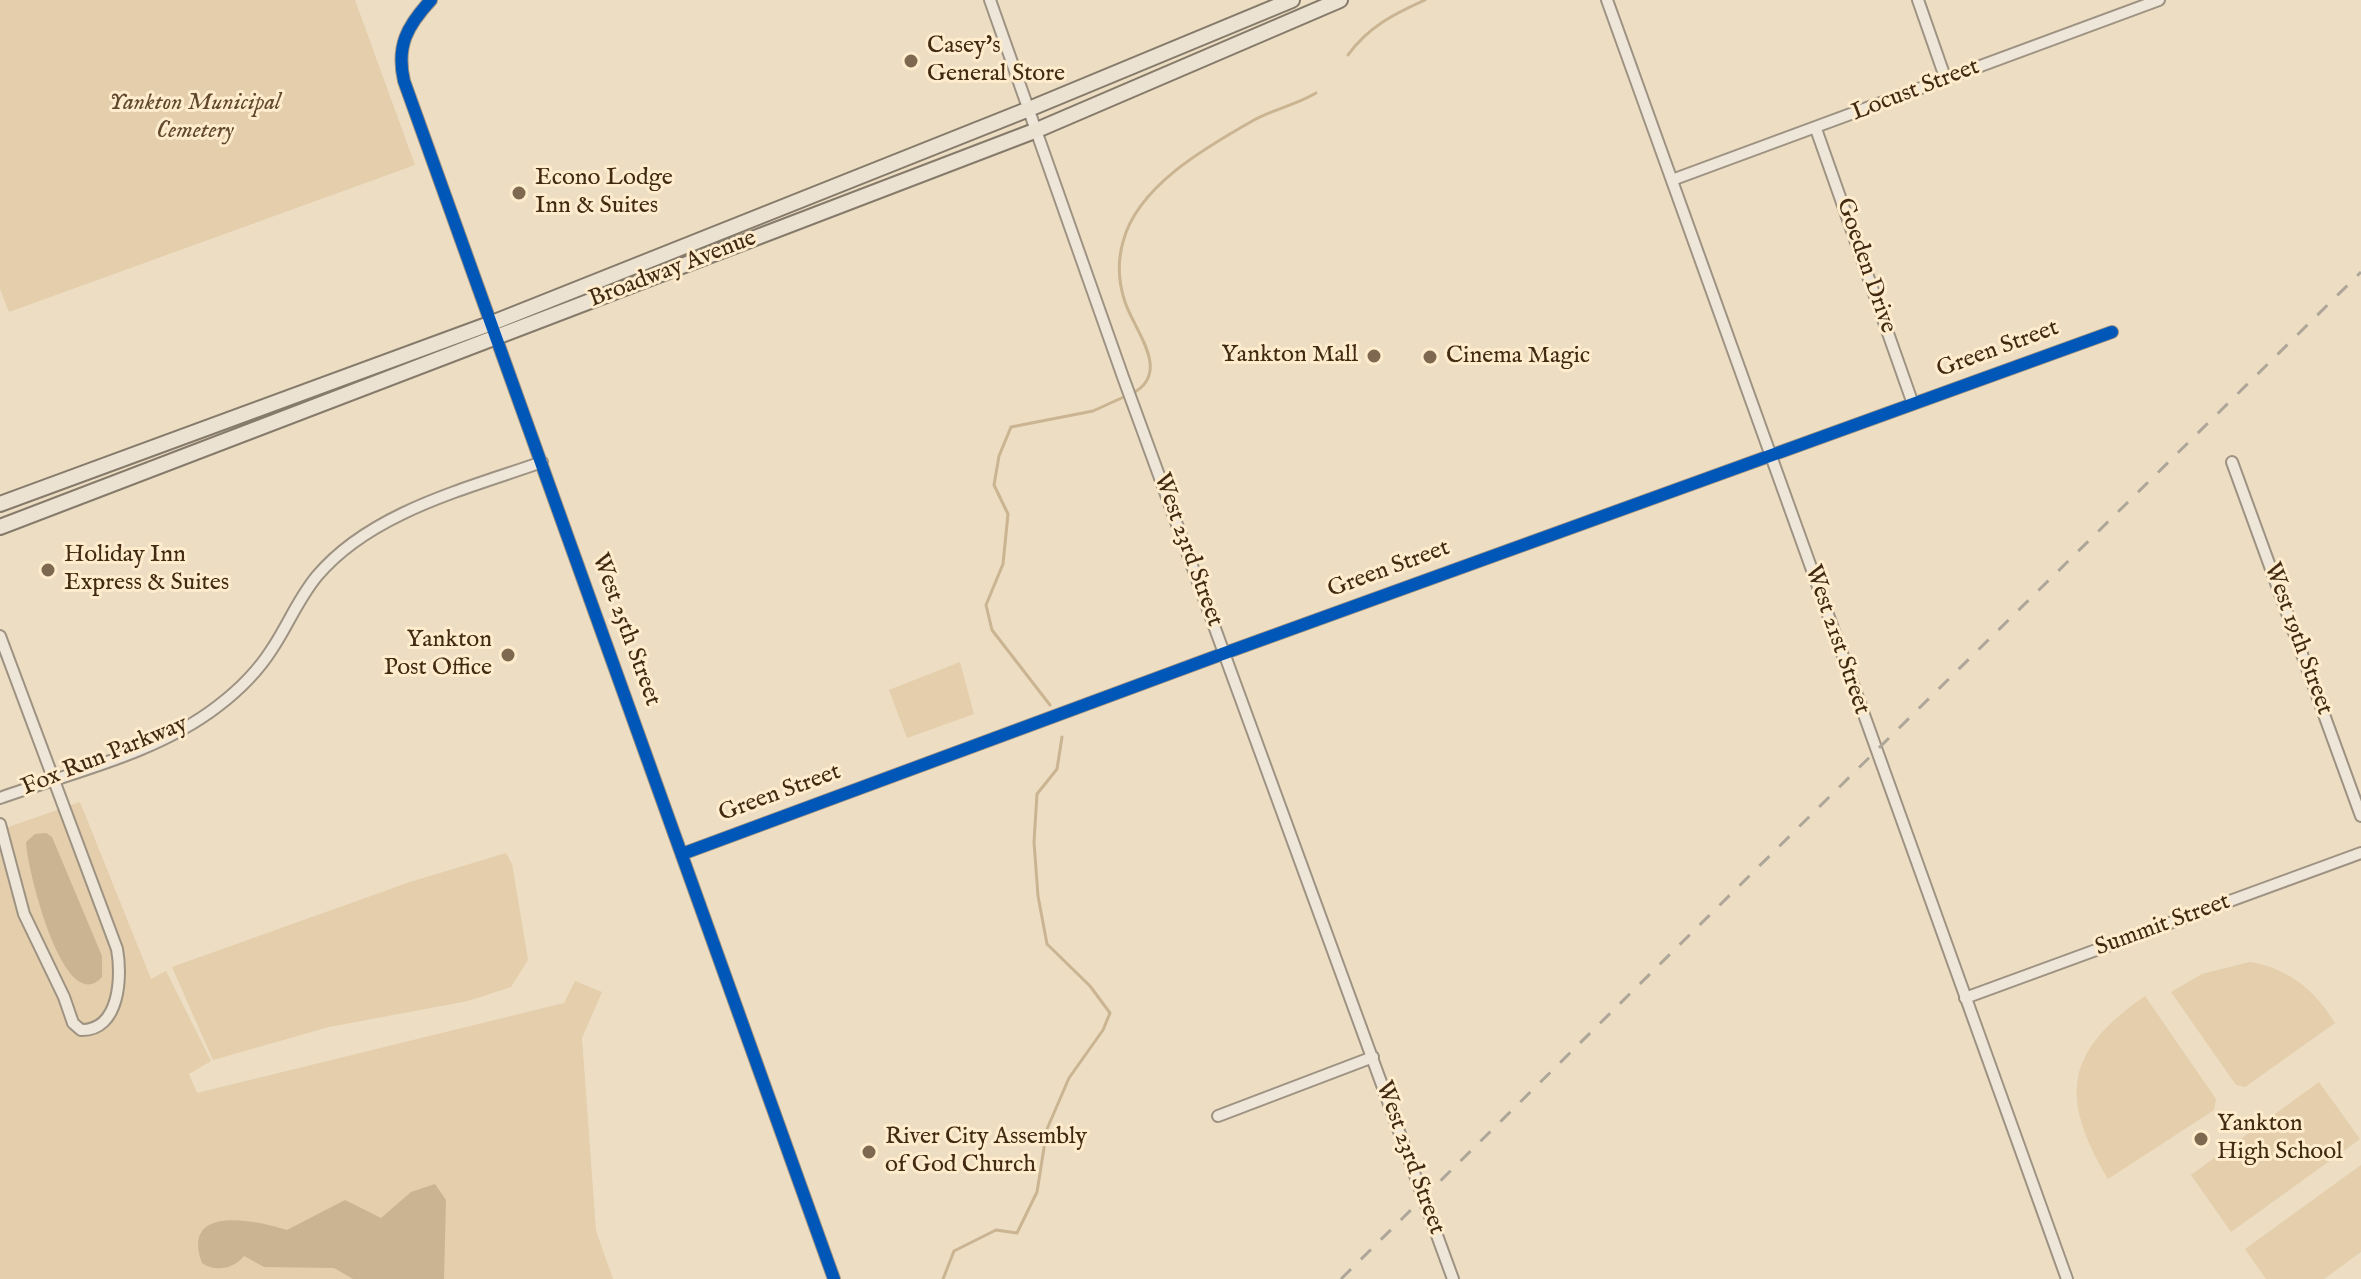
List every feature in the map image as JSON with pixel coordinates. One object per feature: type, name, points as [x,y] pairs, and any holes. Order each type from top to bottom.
[{"type":"highway","name":"Broadway Avenue","points":[[0,527],[494,331],[1292,0]]},
{"type":"highway","name":"Broadway Avenue","points":[[0,504],[494,331],[1037,130],[1340,0]]},
{"type":"street","name":"West 25th Street","points":[[431,0],[404,35],[401,68],[834,1279]]},
{"type":"street","name":"West 23rd Street","points":[[990,0],[1123,377],[1453,1279]]},
{"type":"street","name":"West 21st Street","points":[[1607,0],[2067,1279]]},
{"type":"street","points":[[1918,0],[1946,80]]},
{"type":"street","name":"Locust Street","points":[[1672,180],[2159,0]]},
{"type":"street","name":"Goeden Drive","points":[[1816,129],[1913,404]]},
{"type":"street","name":"Green Street","points":[[682,854],[1225,653],[2112,332]]},
{"type":"street","name":"Fox Run Parkway","points":[[0,798],[169,736],[216,708],[239,689],[265,659],[317,575],[358,540],[421,507],[542,462]]},
{"type":"street","name":"West 19th Street","points":[[2232,462],[2361,816]]},
{"type":"street","points":[[0,636],[117,949],[121,970],[118,992],[105,1018],[94,1028],[81,1030],[73,1023],[64,997],[24,914],[0,824]]},
{"type":"street","name":"Summit Street","points":[[1965,998],[2361,853]]},
{"type":"street","points":[[1218,1116],[1373,1057]]},
{"type":"green space","name":"Yankton Municipal Cemetery","points":[[0,0],[355,0],[415,165],[9,312],[0,289]]},
{"type":"green space","points":[[960,662],[974,714],[907,738],[889,690]]},
{"type":"green space","points":[[80,802],[151,979],[166,971],[211,1061],[189,1074],[197,1093],[564,1003],[575,981],[602,992],[582,1038],[596,1231],[613,1279],[0,1279],[0,830]]},
{"type":"green space","points":[[506,853],[512,864],[528,960],[511,987],[468,1001],[329,1027],[213,1060],[172,967],[410,882]]},
{"type":"green space","points":[[2250,962],[2276,969],[2299,982],[2319,1000],[2335,1023],[2245,1087],[2236,1085],[2171,992],[2202,974]]},
{"type":"green space","points":[[2145,996],[2216,1099],[2214,1110],[2108,1179],[2082,1123],[2077,1099],[2078,1077],[2085,1057],[2099,1037]]},
{"type":"green space","points":[[2319,1082],[2360,1139],[2231,1232],[2191,1175]]},
{"type":"green space","points":[[2361,1165],[2361,1252],[2324,1279],[2266,1279],[2245,1249]]},
{"type":"shaded area","points":[[46,833],[52,837],[102,956],[102,977],[88,984],[74,977],[61,959],[49,934],[32,878],[26,842],[35,834]]},
{"type":"shaded area","points":[[435,1184],[446,1200],[444,1279],[353,1279],[334,1268],[264,1267],[244,1256],[224,1268],[213,1268],[202,1263],[198,1244],[202,1231],[212,1224],[242,1221],[287,1230],[345,1200],[381,1218],[411,1192]]},
{"type":"waterway","points":[[1348,55],[1382,22],[1425,0]]},
{"type":"waterway","points":[[1133,393],[1144,384],[1150,362],[1125,302],[1120,279],[1121,250],[1131,222],[1158,186],[1196,155],[1254,120],[1316,93]]},
{"type":"waterway","points":[[1050,705],[992,630],[986,605],[1003,564],[1008,514],[994,485],[999,456],[1011,427],[1093,411],[1126,396]]},
{"type":"waterway","points":[[943,1279],[954,1251],[996,1230],[1017,1233],[1037,1192],[1047,1129],[1069,1078],[1103,1030],[1110,1013],[1090,986],[1047,944],[1038,896],[1034,842],[1037,794],[1057,769],[1062,737]]},
{"type":"railway","points":[[1341,1279],[2361,272]]},
{"type":"cycle path","points":[[431,0],[406,37],[401,57],[404,81],[834,1279]]},
{"type":"cycle path","points":[[682,854],[1225,653],[2112,332]]},
{"type":"place","name":"Casey's General Store","points":[[911,61]]},
{"type":"place","name":"Econo Lodge Inn & Suites","points":[[519,193]]},
{"type":"place","name":"Yankton Mall","points":[[1374,356]]},
{"type":"place","name":"Cinema Magic","points":[[1430,357]]},
{"type":"place","name":"Holiday Inn Express & Suites","points":[[48,570]]},
{"type":"place","name":"Yankton Post Office","points":[[508,655]]},
{"type":"place","name":"Yankton High School","points":[[2201,1139]]},
{"type":"place","name":"River City Assembly of God Church","points":[[869,1152]]}]
